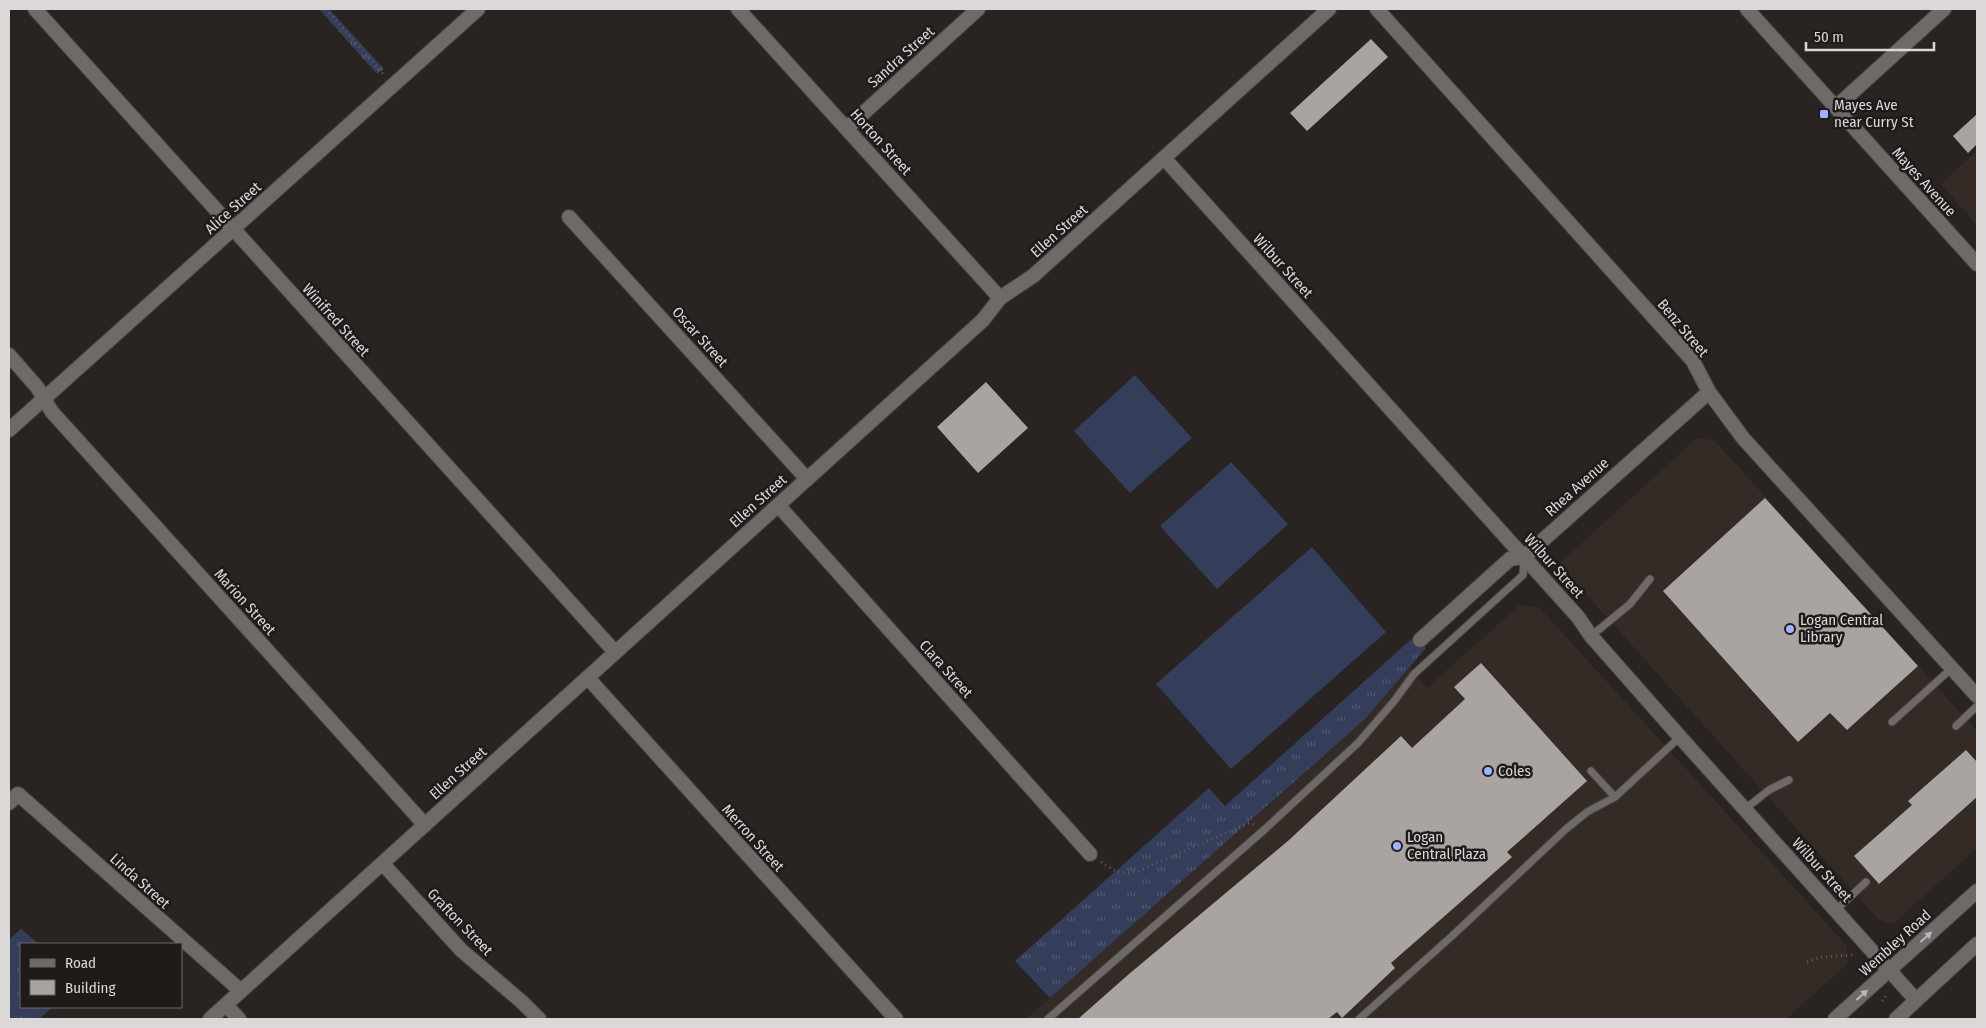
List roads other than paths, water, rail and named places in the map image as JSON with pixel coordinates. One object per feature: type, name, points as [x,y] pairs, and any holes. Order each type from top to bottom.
[{"type":"street","name":"Winifred Street","points":[[35,9],[615,652]]},
{"type":"street","name":"Alice Street","points":[[9,430],[478,9]]},
{"type":"street","name":"Horton Street","points":[[738,9],[1000,298]]},
{"type":"street","name":"Sandra Street","points":[[846,128],[978,9]]},
{"type":"street","name":"Ellen Street","points":[[210,1019],[983,320],[1000,298],[1033,276],[1329,9]]},
{"type":"street","name":"Benz Street","points":[[1377,9],[1693,361],[1709,392],[1743,438],[1977,696]]},
{"type":"street","name":"Mayes Avenue","points":[[1747,9],[1977,264]]},
{"type":"street","points":[[1836,107],[1944,9]]},
{"type":"street","name":"Wilbur Street","points":[[1164,158],[1578,617],[1592,636],[1680,737],[1916,1000]]},
{"type":"street","name":"Oscar Street","points":[[569,217],[807,479]]},
{"type":"street","name":"Marion Street","points":[[9,355],[37,386],[52,412],[425,825]]},
{"type":"street","name":"Rhea Avenue","points":[[1420,640],[1510,559],[1524,557],[1709,392]]},
{"type":"street","name":"Clara Street","points":[[778,505],[1090,854]]},
{"type":"street","name":"Merron Street","points":[[588,678],[896,1019]]},
{"type":"street","name":"Linda Street","points":[[14,798],[241,991]]},
{"type":"street","name":"Grafton Street","points":[[383,864],[461,950],[539,1019]]},
{"type":"street","name":"Wembley Road","points":[[1835,1019],[1977,891]]},
{"type":"street","points":[[1896,1019],[1977,944]]},
{"type":"street","points":[[226,1005],[239,1019]]},
{"type":"lane","points":[[1048,1019],[1264,830],[1360,742],[1414,674],[1524,575],[1524,557]]},
{"type":"lane","points":[[1592,636],[1630,604],[1650,578]]},
{"type":"lane","points":[[1892,722],[1952,668]]},
{"type":"lane","points":[[1956,726],[1977,706]]},
{"type":"lane","points":[[1359,1019],[1452,936],[1566,829],[1587,812],[1615,797],[1680,737]]},
{"type":"lane","points":[[1591,771],[1615,797]]},
{"type":"lane","points":[[1745,809],[1769,790],[1789,780]]},
{"type":"lane","points":[[1836,910],[1866,882]]},
{"type":"place","name":"Mayes Ave near Curry St","points":[[1824,114]]},
{"type":"place","name":"Logan Central Library","points":[[1790,629]]},
{"type":"place","name":"Coles","points":[[1488,771]]},
{"type":"place","name":"Logan Central Plaza","points":[[1397,846]]}]
